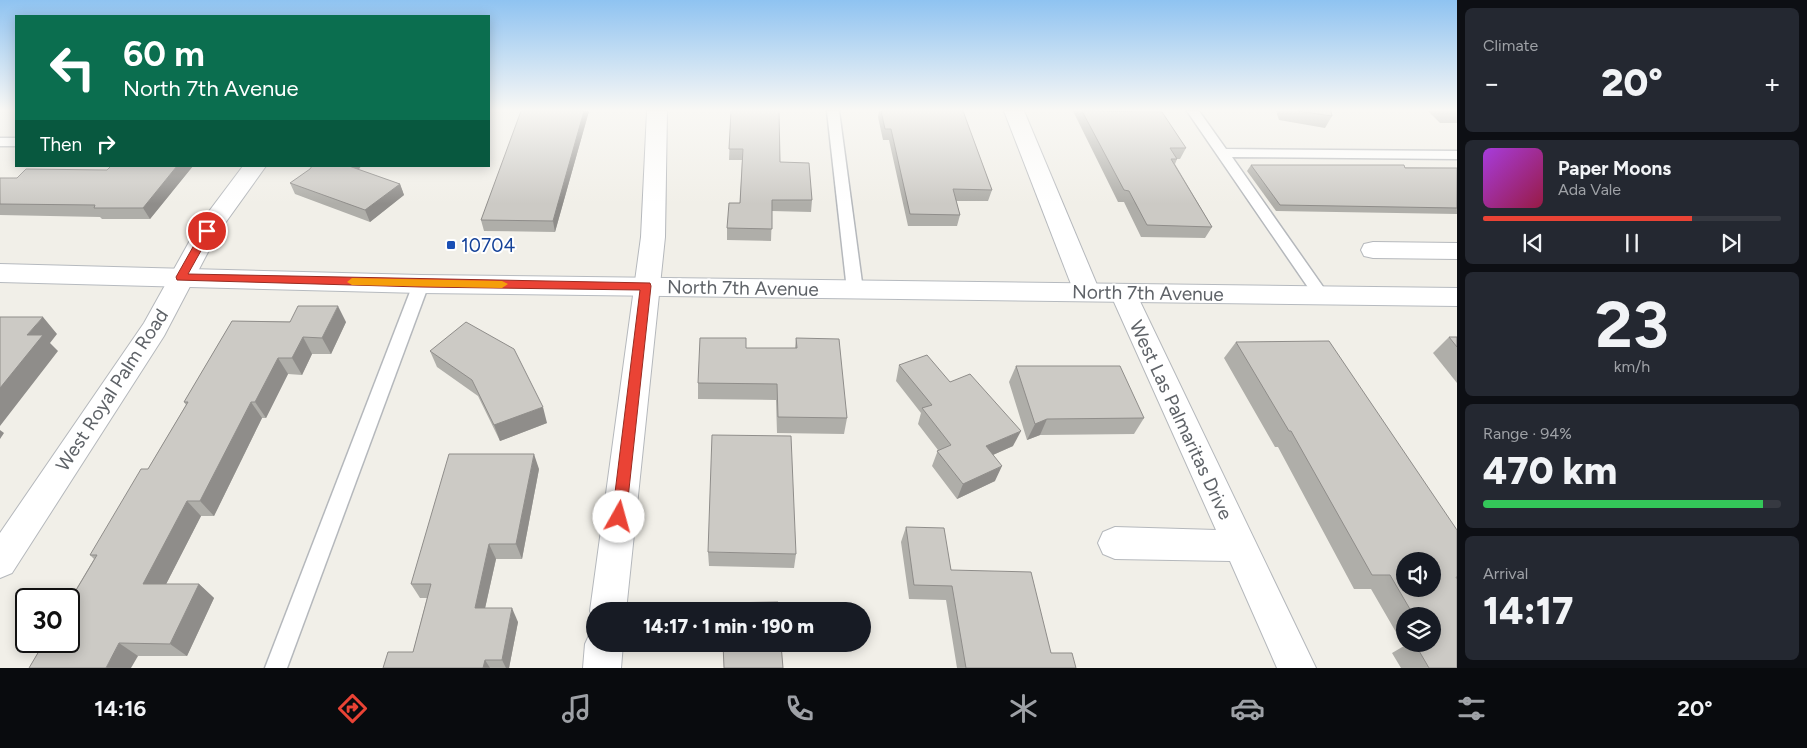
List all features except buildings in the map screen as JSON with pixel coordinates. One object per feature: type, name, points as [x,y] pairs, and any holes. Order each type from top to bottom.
[{"type":"street","points":[[609,602],[653,237],[655,142]]},
{"type":"street","points":[[1027,142],[1087,292]]},
{"type":"street","name":"West Royal Palm Road","points":[[0,562],[154,330],[207,231],[254,167]]},
{"type":"street","points":[[1373,250],[1457,251]]},
{"type":"street","name":"North 7th Avenue","points":[[0,273],[421,284],[1457,297]]},
{"type":"street","name":"West Las Palmaritas Drive","points":[[1123,293],[1298,668]]},
{"type":"street","name":"West Las Palmaritas Drive","points":[[1115,543],[1240,546]]},
{"type":"street","points":[[602,668],[603,652]]},
{"type":"lane","points":[[837,142],[855,290]]},
{"type":"lane","points":[[1215,142],[1321,295]]},
{"type":"lane","points":[[1223,153],[1457,155]]},
{"type":"lane","points":[[276,668],[421,284]]},
{"type":"slow traffic","points":[[352,282],[502,284]]},
{"type":"place","name":"10704","points":[[451,245]]},
{"type":"route","points":[[207,231],[181,277],[421,284],[646,286],[619,517]]}]
